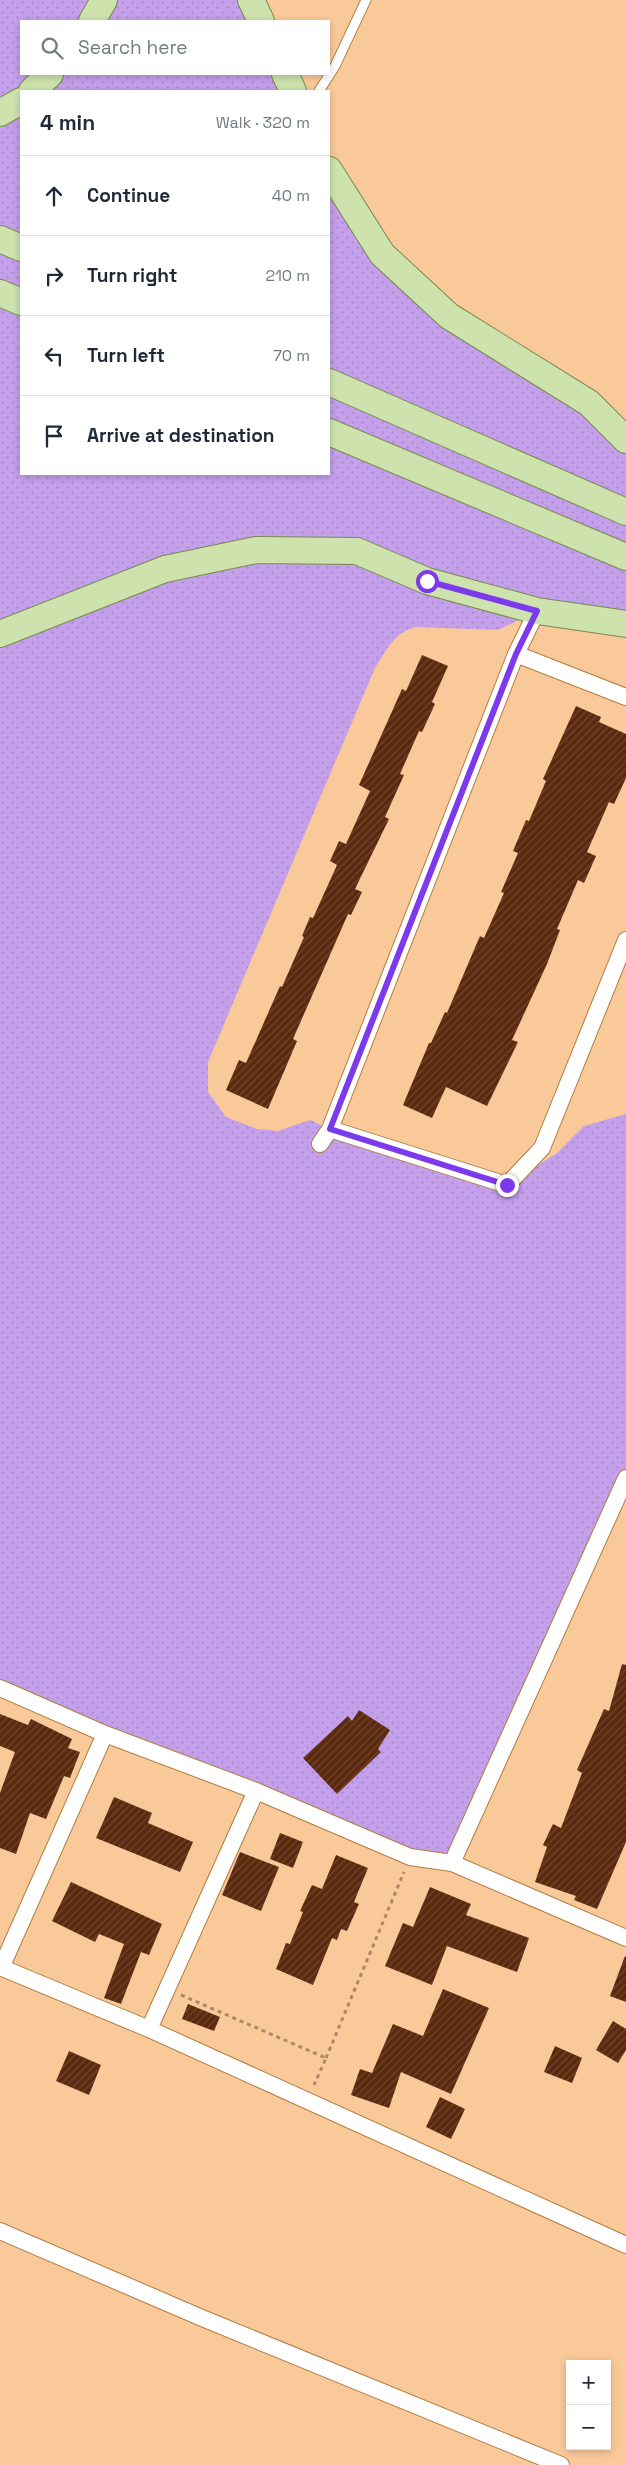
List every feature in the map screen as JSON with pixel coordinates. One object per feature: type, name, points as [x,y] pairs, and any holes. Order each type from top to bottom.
[{"type":"main road","points":[[93,20],[104,0]]},
{"type":"main road","points":[[251,0],[261,20]]},
{"type":"main road","points":[[33,90],[49,75]]},
{"type":"main road","points":[[285,75],[293,90]]},
{"type":"main road","points":[[0,113],[20,102]]},
{"type":"main road","points":[[330,172],[382,254],[449,316],[589,403],[626,440]]},
{"type":"main road","points":[[0,239],[20,248]]},
{"type":"main road","points":[[0,293],[20,302]]},
{"type":"main road","points":[[330,382],[626,512]]},
{"type":"main road","points":[[330,432],[626,558]]},
{"type":"main road","points":[[0,634],[165,569],[256,550],[357,551],[427,581],[537,611],[626,624]]},
{"type":"street","points":[[320,1144],[330,1129],[516,654],[537,611]]},
{"type":"street","points":[[516,654],[626,697]]},
{"type":"street","points":[[330,1129],[507,1185],[542,1148],[626,940]]},
{"type":"street","points":[[452,1862],[626,1478]]},
{"type":"street","points":[[0,1688],[105,1734],[256,1791],[410,1857],[452,1862],[626,1938]]},
{"type":"street","points":[[105,1734],[0,1968],[149,2029],[626,2245]]},
{"type":"street","points":[[149,2029],[169,1990],[256,1791]]},
{"type":"street","points":[[0,2231],[202,2318],[561,2465]]},
{"type":"lane","points":[[330,74],[366,0]]},
{"type":"lane","points":[[320,90],[329,75]]},
{"type":"path","points":[[308,2101],[410,1857]]},
{"type":"path","points":[[169,1990],[326,2058]]},
{"type":"shaded area","points":[[0,0],[251,0],[261,20],[20,20],[20,75],[285,75],[293,90],[20,90],[20,475],[330,475],[330,172],[382,254],[626,440],[626,624],[537,611],[498,630],[417,627],[409,629],[397,637],[375,668],[208,1062],[208,1092],[226,1117],[257,1129],[278,1131],[310,1120],[330,1129],[507,1185],[557,1153],[584,1126],[626,1114],[626,1478],[452,1863],[410,1857],[0,1688]]},
{"type":"building","points":[[422,655],[448,666],[432,702],[435,704],[422,732],[419,731],[400,774],[404,775],[385,817],[389,819],[355,889],[362,892],[351,915],[348,914],[293,1039],[297,1041],[268,1109],[226,1090],[239,1060],[246,1063],[304,937],[302,936],[310,917],[313,918],[337,865],[330,861],[339,841],[346,844],[370,791],[359,785],[402,689],[406,691]]},
{"type":"building","points":[[576,706],[601,717],[599,722],[626,734],[626,778],[614,804],[609,802],[587,852],[596,856],[584,883],[578,880],[557,929],[560,930],[547,964],[512,1040],[518,1042],[487,1106],[446,1087],[432,1118],[403,1105],[429,1043],[431,1043],[445,1012],[447,1013],[480,936],[484,938],[504,893],[501,892],[518,853],[513,851],[526,820],[529,821],[546,781],[543,779]]},
{"type":"building","points":[[622,1664],[626,1665],[626,1842],[597,1909],[574,1900],[576,1896],[535,1882],[547,1847],[543,1845],[553,1824],[561,1828],[582,1773],[577,1770],[604,1709],[609,1711]]},
{"type":"building","points":[[359,1710],[390,1730],[378,1749],[381,1752],[337,1794],[303,1758],[348,1716],[352,1721]]},
{"type":"building","points":[[0,1714],[28,1725],[31,1719],[72,1739],[68,1748],[80,1752],[70,1778],[64,1776],[46,1819],[30,1813],[16,1854],[0,1848],[0,1793],[15,1752],[0,1746]]},
{"type":"building","points":[[114,1797],[152,1813],[148,1823],[193,1842],[180,1872],[96,1838]]},
{"type":"building","points":[[280,1833],[303,1842],[293,1868],[270,1859]]},
{"type":"building","points":[[240,1852],[279,1867],[261,1911],[222,1895]]},
{"type":"building","points":[[336,1855],[368,1868],[354,1902],[359,1904],[347,1931],[341,1929],[337,1940],[332,1938],[313,1985],[276,1969],[286,1943],[290,1944],[303,1912],[300,1911],[312,1885],[322,1889]]},
{"type":"building","points":[[71,1882],[162,1924],[149,1955],[141,1952],[121,2004],[104,1998],[124,1944],[99,1934],[95,1942],[52,1921]]},
{"type":"building","points":[[430,1887],[471,1904],[466,1915],[529,1938],[517,1972],[447,1946],[432,1985],[385,1966],[403,1923],[413,1927]]},
{"type":"building","points":[[626,1957],[626,2002],[610,1996]]},
{"type":"building","points":[[443,1989],[489,2008],[451,2094],[401,2072],[389,2108],[351,2095],[360,2069],[372,2073],[393,2024],[423,2036]]},
{"type":"building","points":[[188,2004],[220,2017],[214,2031],[182,2019]]},
{"type":"building","points":[[613,2021],[626,2029],[626,2050],[618,2063],[596,2050]]},
{"type":"building","points":[[555,2046],[582,2058],[572,2083],[544,2072]]},
{"type":"building","points":[[69,2051],[101,2065],[89,2095],[56,2081]]},
{"type":"building","points":[[440,2097],[465,2109],[451,2139],[426,2127]]},
{"type":"route","points":[[427,581],[537,611],[516,654],[330,1129],[507,1185]]}]
